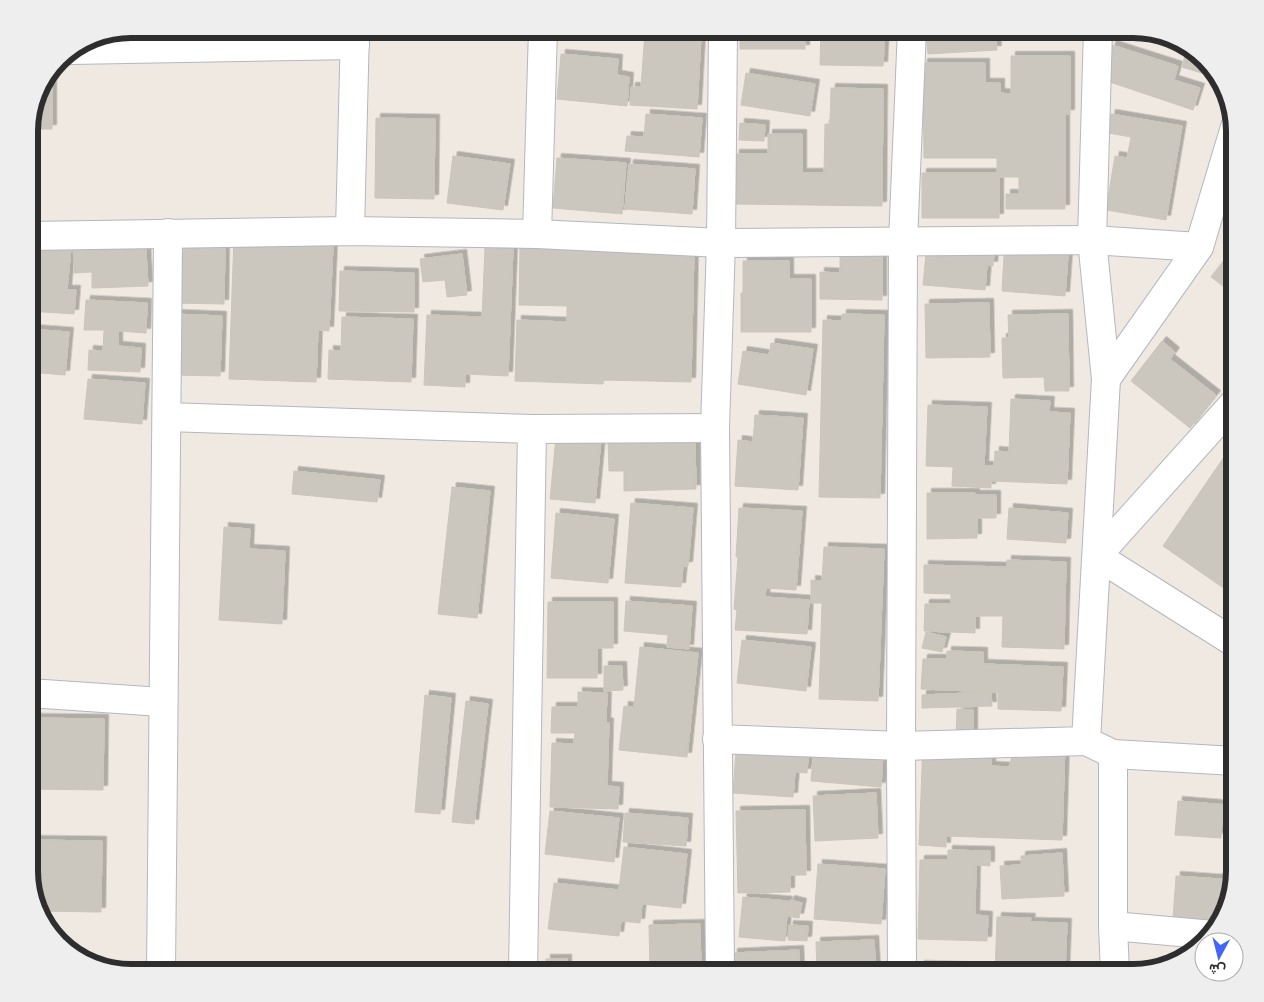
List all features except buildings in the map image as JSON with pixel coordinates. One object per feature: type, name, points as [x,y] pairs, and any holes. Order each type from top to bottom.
[{"type":"street","points":[[86,49],[333,38]]},
{"type":"street","points":[[350,231],[355,38]]},
{"type":"street","points":[[537,234],[543,38]]},
{"type":"street","points":[[720,964],[715,428],[721,243],[722,38]]},
{"type":"street","points":[[902,964],[903,242],[912,38]]},
{"type":"street","points":[[1086,741],[1106,379],[1092,240],[1098,38]]},
{"type":"street","points":[[1106,379],[1199,247],[1226,157]]},
{"type":"street","points":[[38,236],[350,231],[537,234],[721,243],[1092,240],[1199,247]]},
{"type":"street","points":[[161,964],[162,702],[168,234]]},
{"type":"street","points":[[1097,556],[1226,412]]},
{"type":"street","points":[[167,418],[532,429],[715,428]]},
{"type":"street","points":[[523,964],[532,429]]},
{"type":"street","points":[[1097,556],[1226,637]]},
{"type":"street","points":[[38,694],[162,702]]},
{"type":"street","points":[[717,739],[901,746],[1086,741],[1113,754],[1226,760]]},
{"type":"street","points":[[1113,754],[1115,964]]},
{"type":"street","points":[[1113,926],[1194,933]]}]
